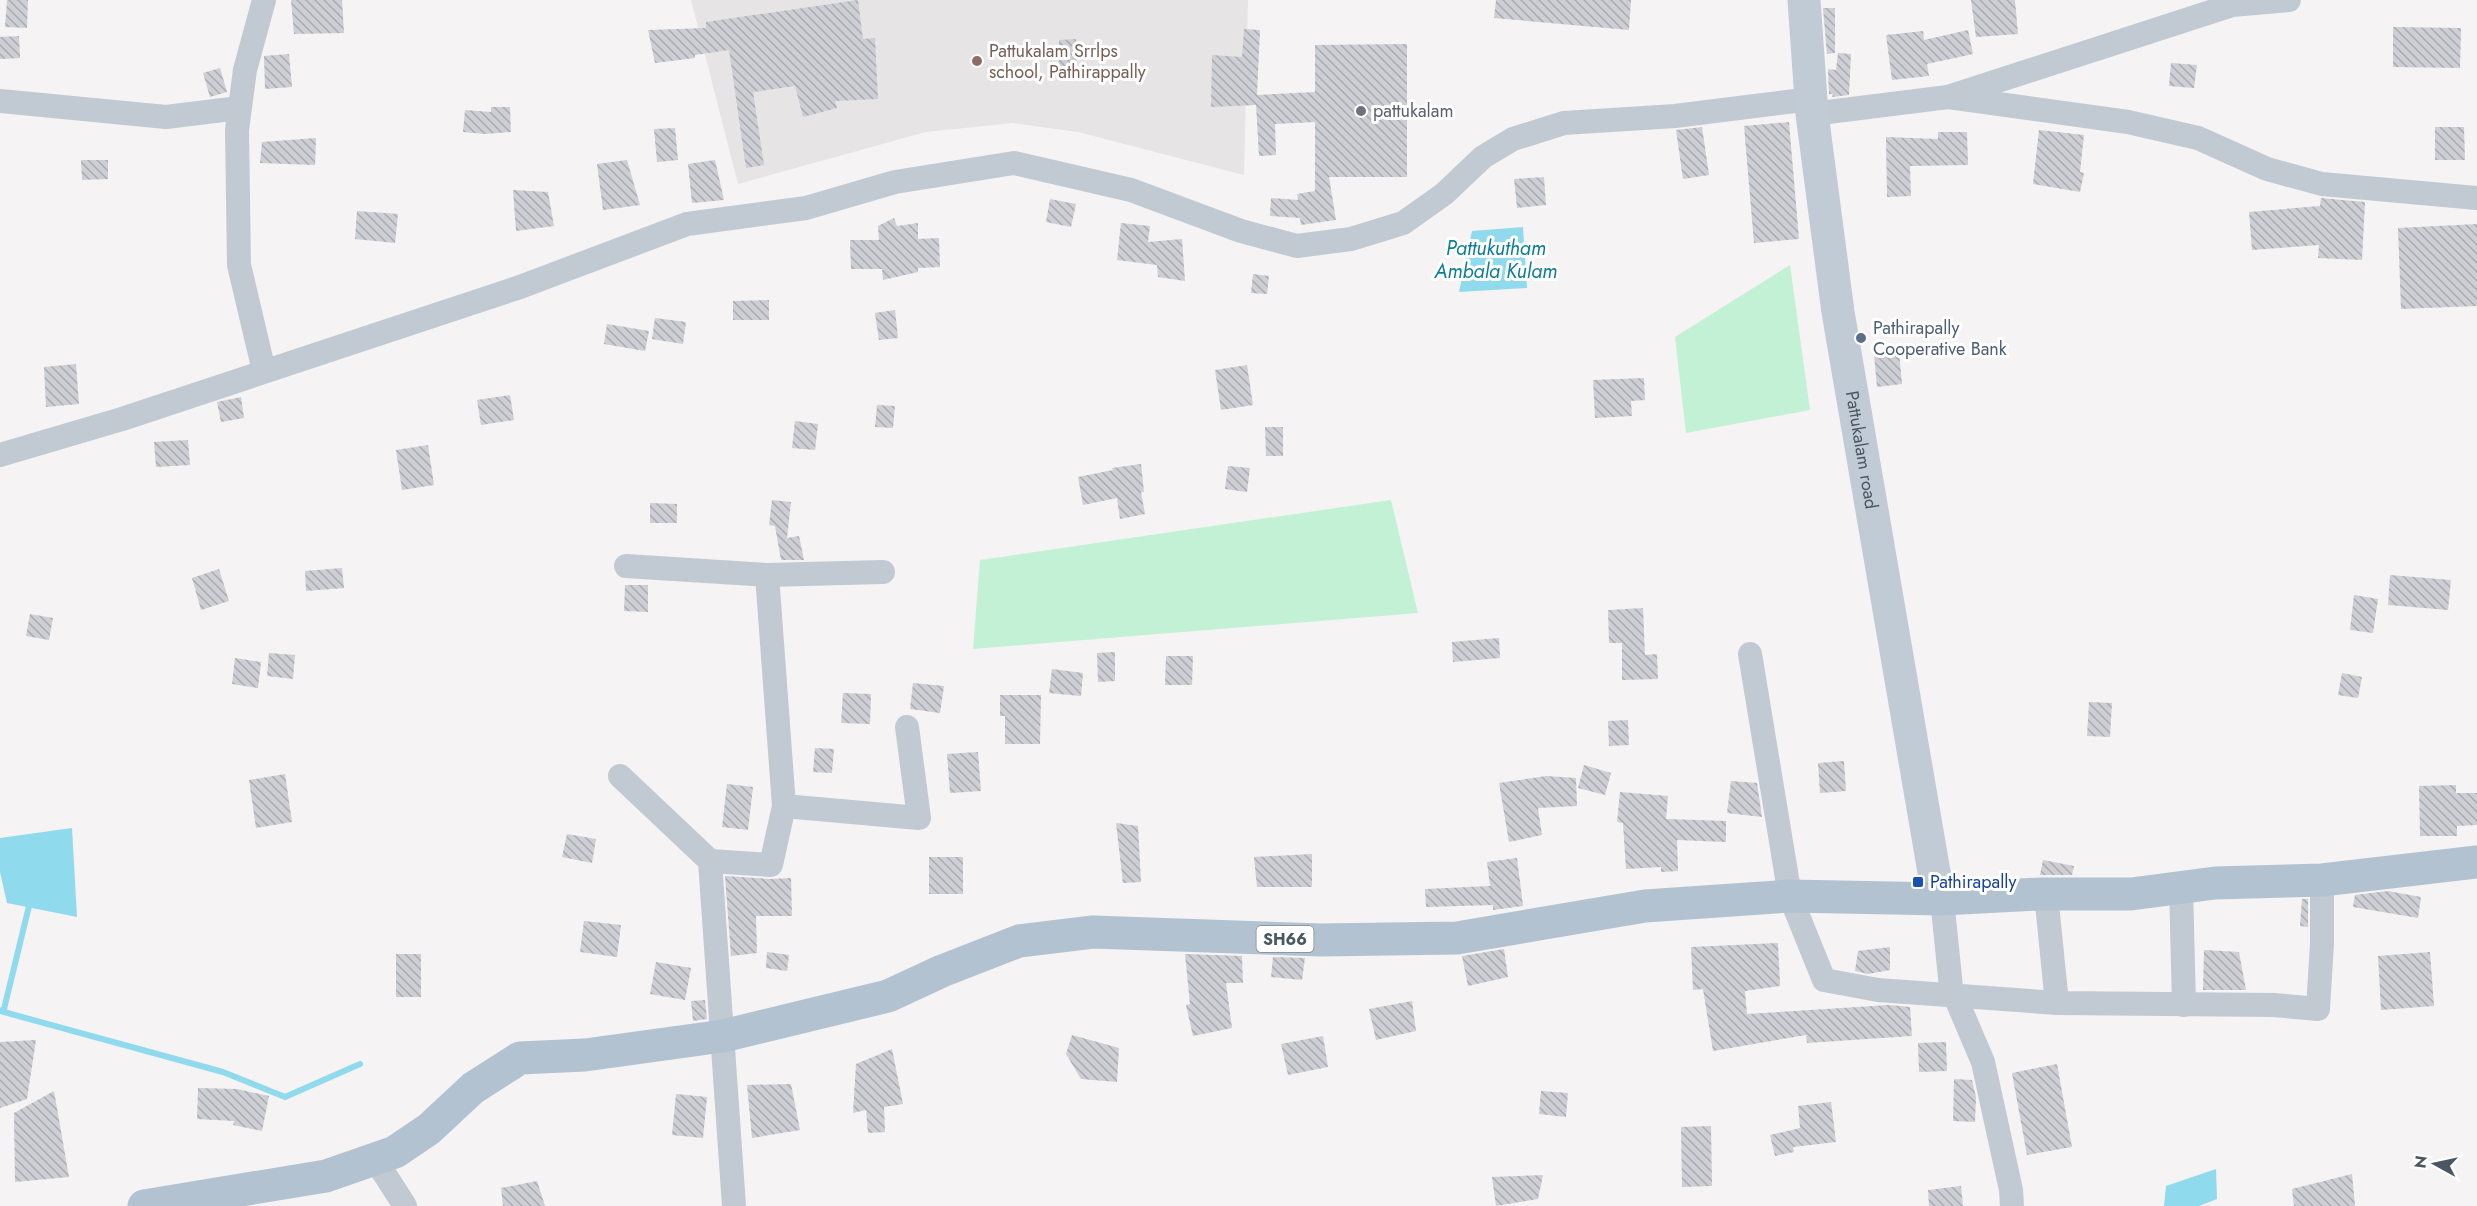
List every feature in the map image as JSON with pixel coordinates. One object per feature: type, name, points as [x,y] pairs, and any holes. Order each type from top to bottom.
[{"type":"main road","name":"Pattukalam road","points":[[1804,0],[1811,106],[1838,312],[1934,872],[1942,899]]},
{"type":"main road","name":"SH66","points":[[144,1206],[326,1176],[395,1152],[429,1129],[473,1088],[520,1058],[585,1055],[723,1036],[888,996],[942,971],[1018,941],[1094,932],[1320,940],[1457,938],[1645,906],[1790,896],[1942,899],[2046,894],[2131,894],[2215,883],[2322,880],[2477,862]]},
{"type":"street","points":[[264,0],[244,70],[237,130],[239,265],[264,371]]},
{"type":"street","points":[[1948,97],[2232,5],[2289,0]]},
{"type":"street","points":[[0,455],[122,419],[520,287],[687,224],[806,208],[895,182],[1014,164],[1131,190],[1241,231],[1297,246],[1351,239],[1404,223],[1444,194],[1483,157],[1513,139],[1564,123],[1948,97],[2128,122],[2198,138],[2267,169],[2322,184],[2477,198]]},
{"type":"street","points":[[0,102],[166,117],[239,108]]},
{"type":"street","points":[[626,566],[767,575],[883,572]]},
{"type":"street","points":[[620,776],[710,861],[771,865],[784,806],[767,575]]},
{"type":"street","points":[[1750,654],[1790,896],[1824,980],[1878,990],[2057,1003],[2274,1005],[2318,1009],[2322,943],[2322,880]]},
{"type":"street","points":[[784,806],[919,818],[907,727]]},
{"type":"street","points":[[710,861],[734,1206]]},
{"type":"street","points":[[2181,887],[2184,1005]]},
{"type":"street","points":[[2046,894],[2057,1003]]},
{"type":"street","points":[[1942,899],[1951,987],[1983,1062],[2011,1190],[2012,1206]]},
{"type":"street","points":[[375,1159],[405,1206]]},
{"type":"shaded area","name":"Pattukalam Srrlps school, Pathirappally","points":[[691,0],[1248,0],[1244,175],[1078,132],[1012,123],[926,132],[738,184]]},
{"type":"green space","points":[[1790,265],[1810,410],[1686,433],[1675,337]]},
{"type":"green space","points":[[1391,500],[1418,613],[973,649],[980,560]]},
{"type":"water","name":"Pattukutham Ambala Kulam","points":[[1523,227],[1527,288],[1459,292],[1472,231]]},
{"type":"water","points":[[72,828],[77,917],[7,903],[0,872],[0,838]]},
{"type":"water","points":[[2216,1169],[2217,1199],[2199,1206],[2164,1206],[2166,1186]]},
{"type":"building","points":[[7,0],[28,0],[27,28],[5,27]]},
{"type":"building","points":[[291,0],[342,0],[344,33],[294,34]]},
{"type":"building","points":[[858,0],[863,39],[875,38],[878,99],[835,101],[837,108],[803,117],[795,86],[753,92],[764,165],[746,168],[729,50],[695,55],[695,58],[655,63],[648,30],[706,28],[706,22]]},
{"type":"building","points":[[1496,0],[1631,0],[1629,30],[1494,18]]},
{"type":"building","points":[[1971,0],[2015,0],[2018,34],[1976,37]]},
{"type":"building","points":[[1823,8],[1835,8],[1835,53],[1827,54]]},
{"type":"building","points":[[2393,27],[2461,28],[2460,68],[2393,67]]},
{"type":"building","name":"pattukalam","points":[[1244,29],[1260,30],[1257,95],[1315,92],[1315,45],[1407,44],[1407,177],[1329,177],[1336,220],[1301,225],[1300,218],[1270,216],[1271,198],[1298,200],[1297,194],[1315,191],[1315,122],[1275,124],[1276,155],[1259,156],[1256,105],[1211,107],[1212,55],[1242,57]]},
{"type":"building","points":[[1968,30],[1973,54],[1927,64],[1929,76],[1892,80],[1886,35],[1923,31],[1924,40]]},
{"type":"building","points":[[19,36],[20,58],[0,59],[0,37]]},
{"type":"building","points":[[1076,39],[1077,68],[1059,69],[1059,40]]},
{"type":"building","points":[[1838,53],[1851,54],[1849,95],[1832,97],[1833,94],[1829,94],[1828,69],[1836,70]]},
{"type":"building","points":[[289,54],[292,87],[265,89],[264,56]]},
{"type":"building","points":[[2171,63],[2197,65],[2194,88],[2169,86]]},
{"type":"building","points":[[220,68],[227,92],[210,97],[203,73]]},
{"type":"building","points":[[491,107],[510,107],[511,132],[485,134],[463,132],[465,110],[491,112]]},
{"type":"building","points":[[1789,122],[1799,239],[1754,243],[1744,126]]},
{"type":"building","points":[[1702,127],[1709,175],[1683,179],[1676,130]]},
{"type":"building","points":[[2435,127],[2464,127],[2465,160],[2435,160]]},
{"type":"building","points":[[675,128],[678,160],[657,162],[654,129]]},
{"type":"building","points":[[2039,130],[2084,135],[2080,172],[2084,173],[2080,192],[2033,184]]},
{"type":"building","points":[[1938,132],[1967,132],[1968,165],[1910,166],[1911,196],[1887,197],[1886,137],[1938,139]]},
{"type":"building","points":[[316,138],[315,165],[260,163],[262,142]]},
{"type":"building","points":[[81,160],[108,160],[108,179],[82,180]]},
{"type":"building","points":[[627,160],[640,205],[603,210],[597,164]]},
{"type":"building","points":[[715,160],[724,200],[692,203],[688,164]]},
{"type":"building","points":[[1544,177],[1546,205],[1517,208],[1514,179]]},
{"type":"building","points":[[513,190],[548,192],[554,226],[516,231]]},
{"type":"building","points":[[2321,198],[2365,202],[2362,260],[2318,258],[2319,245],[2252,250],[2249,212],[2320,206]]},
{"type":"building","points":[[1050,199],[1076,204],[1071,227],[1046,222]]},
{"type":"building","points":[[357,211],[398,214],[395,243],[355,239]]},
{"type":"building","points":[[894,218],[897,226],[918,223],[918,239],[939,238],[940,267],[918,268],[918,272],[883,280],[882,269],[851,269],[850,240],[879,240],[878,226]]},
{"type":"building","points":[[1121,223],[1150,226],[1148,242],[1182,239],[1185,281],[1158,277],[1157,265],[1117,260]]},
{"type":"building","points":[[2477,224],[2477,306],[2401,309],[2398,228]]},
{"type":"building","points":[[1253,274],[1269,276],[1267,294],[1251,293]]},
{"type":"building","points":[[769,300],[769,320],[733,320],[733,301]]},
{"type":"building","points":[[895,310],[898,338],[879,340],[875,313]]},
{"type":"building","points":[[655,318],[686,322],[683,344],[652,339]]},
{"type":"building","points":[[607,324],[649,331],[645,351],[604,344]]},
{"type":"building","points":[[1899,352],[1902,384],[1877,387],[1874,355]]},
{"type":"building","points":[[76,364],[79,404],[46,407],[44,367]]},
{"type":"building","points":[[1247,365],[1253,405],[1221,410],[1215,370]]},
{"type":"building","points":[[1644,378],[1645,400],[1631,401],[1632,416],[1595,418],[1593,380]]},
{"type":"building","points":[[510,395],[514,420],[481,425],[477,400]]},
{"type":"building","points":[[241,397],[244,418],[221,422],[217,402]]},
{"type":"building","points":[[877,405],[895,406],[893,428],[875,427]]},
{"type":"building","points":[[795,421],[818,424],[815,450],[792,448]]},
{"type":"building","points":[[1265,427],[1283,427],[1283,456],[1266,456]]},
{"type":"building","points":[[188,440],[190,465],[156,467],[154,442]]},
{"type":"building","points":[[428,445],[434,485],[402,490],[396,450]]},
{"type":"building","points":[[1141,464],[1144,492],[1141,492],[1145,514],[1120,519],[1117,498],[1083,505],[1078,477],[1113,470],[1112,468]]},
{"type":"building","points":[[1228,466],[1250,468],[1247,492],[1225,489]]},
{"type":"building","points":[[772,500],[791,502],[787,538],[799,536],[804,560],[781,560],[775,526],[769,525]]},
{"type":"building","points":[[650,503],[677,504],[677,523],[650,523]]},
{"type":"building","points":[[342,568],[344,588],[306,591],[305,571]]},
{"type":"building","points":[[219,569],[229,601],[201,610],[192,578]]},
{"type":"building","points":[[2390,575],[2451,580],[2448,610],[2388,605]]},
{"type":"building","points":[[625,585],[648,585],[648,612],[624,611]]},
{"type":"building","points":[[2354,595],[2378,599],[2373,633],[2350,630]]},
{"type":"building","points":[[1643,608],[1645,655],[1657,654],[1658,679],[1622,680],[1622,643],[1609,643],[1608,610]]},
{"type":"building","points":[[30,614],[53,618],[49,640],[26,636]]},
{"type":"building","points":[[1499,638],[1500,658],[1453,662],[1452,642]]},
{"type":"building","points":[[1115,652],[1115,681],[1098,682],[1097,653]]},
{"type":"building","points":[[269,653],[295,655],[293,679],[267,676]]},
{"type":"building","points":[[1166,656],[1193,656],[1192,685],[1165,685]]},
{"type":"building","points":[[235,658],[261,662],[258,688],[232,684]]},
{"type":"building","points":[[1052,669],[1083,673],[1081,696],[1049,693]]},
{"type":"building","points":[[2342,673],[2362,677],[2358,698],[2338,695]]},
{"type":"building","points":[[913,683],[944,686],[940,713],[910,709]]},
{"type":"building","points":[[843,693],[871,694],[870,724],[841,723]]},
{"type":"building","points":[[1000,695],[1041,695],[1040,744],[1005,744],[1005,716],[1000,716]]},
{"type":"building","points":[[2089,702],[2112,703],[2110,737],[2087,736]]},
{"type":"building","points":[[1628,720],[1629,745],[1609,746],[1608,721]]},
{"type":"building","points":[[815,748],[834,749],[832,773],[813,772]]},
{"type":"building","points":[[978,752],[981,791],[950,793],[947,754]]},
{"type":"building","points":[[1844,761],[1846,791],[1820,793],[1818,763]]},
{"type":"building","points":[[1584,765],[1611,773],[1605,795],[1578,788]]},
{"type":"building","points":[[285,774],[292,822],[256,828],[249,780]]},
{"type":"building","points":[[1546,776],[1576,778],[1577,806],[1538,808],[1542,835],[1509,842],[1499,783]]},
{"type":"building","points":[[1731,781],[1757,783],[1762,817],[1727,813]]},
{"type":"building","points":[[727,784],[753,787],[748,830],[722,827]]},
{"type":"building","points":[[2456,785],[2456,793],[2477,793],[2477,825],[2457,826],[2457,836],[2420,836],[2419,786]]},
{"type":"building","points":[[1620,792],[1668,796],[1666,819],[1726,821],[1726,842],[1677,840],[1678,871],[1661,872],[1661,867],[1626,869],[1623,823],[1617,822]]},
{"type":"building","points":[[1116,823],[1138,826],[1141,882],[1123,883]]},
{"type":"building","points":[[567,834],[596,839],[592,863],[562,857]]},
{"type":"building","points":[[1312,854],[1312,887],[1257,887],[1254,857]]},
{"type":"building","points":[[929,857],[963,857],[963,894],[929,894]]},
{"type":"building","points":[[1517,858],[1523,906],[1493,910],[1493,905],[1426,907],[1425,889],[1490,886],[1487,862]]},
{"type":"building","points":[[2043,860],[2074,866],[2072,875],[2040,875]]},
{"type":"building","points":[[725,876],[791,878],[792,916],[756,916],[757,953],[731,956]]},
{"type":"building","points":[[2388,891],[2421,897],[2418,918],[2353,907],[2355,895]]},
{"type":"building","points":[[2302,899],[2308,899],[2308,927],[2300,926]]},
{"type":"building","points":[[584,921],[621,925],[617,957],[580,952]]},
{"type":"building","points":[[1778,943],[1780,986],[1745,991],[1747,1014],[1889,1005],[1910,1007],[1912,1036],[1807,1043],[1806,1035],[1713,1051],[1703,989],[1693,990],[1691,947]]},
{"type":"building","points":[[1890,947],[1890,970],[1868,974],[1855,971],[1858,951]]},
{"type":"building","points":[[1504,949],[1508,977],[1468,986],[1462,956]]},
{"type":"building","points":[[2204,950],[2239,952],[2246,990],[2203,990]]},
{"type":"building","points":[[767,952],[789,955],[787,971],[766,968]]},
{"type":"building","points":[[2430,952],[2434,1006],[2381,1010],[2378,956]]},
{"type":"building","points":[[396,954],[421,954],[421,997],[396,997]]},
{"type":"building","points":[[1185,954],[1242,956],[1243,983],[1226,983],[1232,1028],[1193,1036],[1186,1005],[1190,1004]]},
{"type":"building","points":[[1273,957],[1305,958],[1302,980],[1271,977]]},
{"type":"building","points":[[656,962],[691,968],[685,1000],[650,994]]},
{"type":"building","points":[[705,1000],[707,1019],[693,1021],[691,1001]]},
{"type":"building","points":[[1412,1001],[1416,1031],[1376,1040],[1369,1009]]},
{"type":"building","points":[[1072,1035],[1119,1048],[1117,1082],[1081,1079],[1066,1054]]},
{"type":"building","points":[[1323,1036],[1328,1067],[1288,1075],[1281,1044]]},
{"type":"building","points":[[36,1040],[27,1099],[0,1108],[0,1042]]},
{"type":"building","points":[[1946,1042],[1947,1071],[1919,1072],[1918,1043]]},
{"type":"building","points":[[892,1049],[903,1104],[884,1107],[885,1132],[868,1133],[866,1110],[853,1113],[856,1064]]},
{"type":"building","points":[[2057,1064],[2072,1147],[2027,1155],[2012,1073]]},
{"type":"building","points":[[1954,1079],[1972,1080],[1976,1097],[1975,1122],[1953,1121]]},
{"type":"building","points":[[791,1084],[800,1130],[752,1138],[747,1085]]},
{"type":"building","points":[[198,1088],[237,1089],[269,1096],[262,1131],[233,1125],[234,1121],[197,1119]]},
{"type":"building","points":[[54,1091],[69,1177],[15,1182],[14,1113]]},
{"type":"building","points":[[1541,1091],[1568,1093],[1566,1117],[1539,1114]]},
{"type":"building","points":[[676,1094],[707,1097],[703,1138],[672,1135]]},
{"type":"building","points":[[1831,1102],[1836,1142],[1793,1147],[1794,1152],[1775,1156],[1770,1135],[1800,1128],[1798,1106]]},
{"type":"building","points":[[1711,1126],[1712,1186],[1682,1187],[1681,1127]]},
{"type":"building","points":[[2352,1174],[2355,1206],[2294,1206],[2292,1189]]},
{"type":"building","points":[[1543,1175],[1538,1199],[1496,1206],[1492,1177]]},
{"type":"building","points":[[537,1181],[545,1206],[503,1206],[501,1188]]},
{"type":"building","points":[[1961,1186],[1963,1206],[1929,1206],[1928,1190]]},
{"type":"waterway","points":[[30,902],[4,1009],[0,1011],[223,1072],[285,1097],[360,1064]]},
{"type":"place","name":"Pattukalam Srrlps school, Pathirappally","points":[[977,61]]},
{"type":"place","name":"pattukalam","points":[[1361,111]]},
{"type":"place","name":"Pathirapally Cooperative Bank","points":[[1861,338]]},
{"type":"place","name":"Pathirapally","points":[[1918,882]]}]
